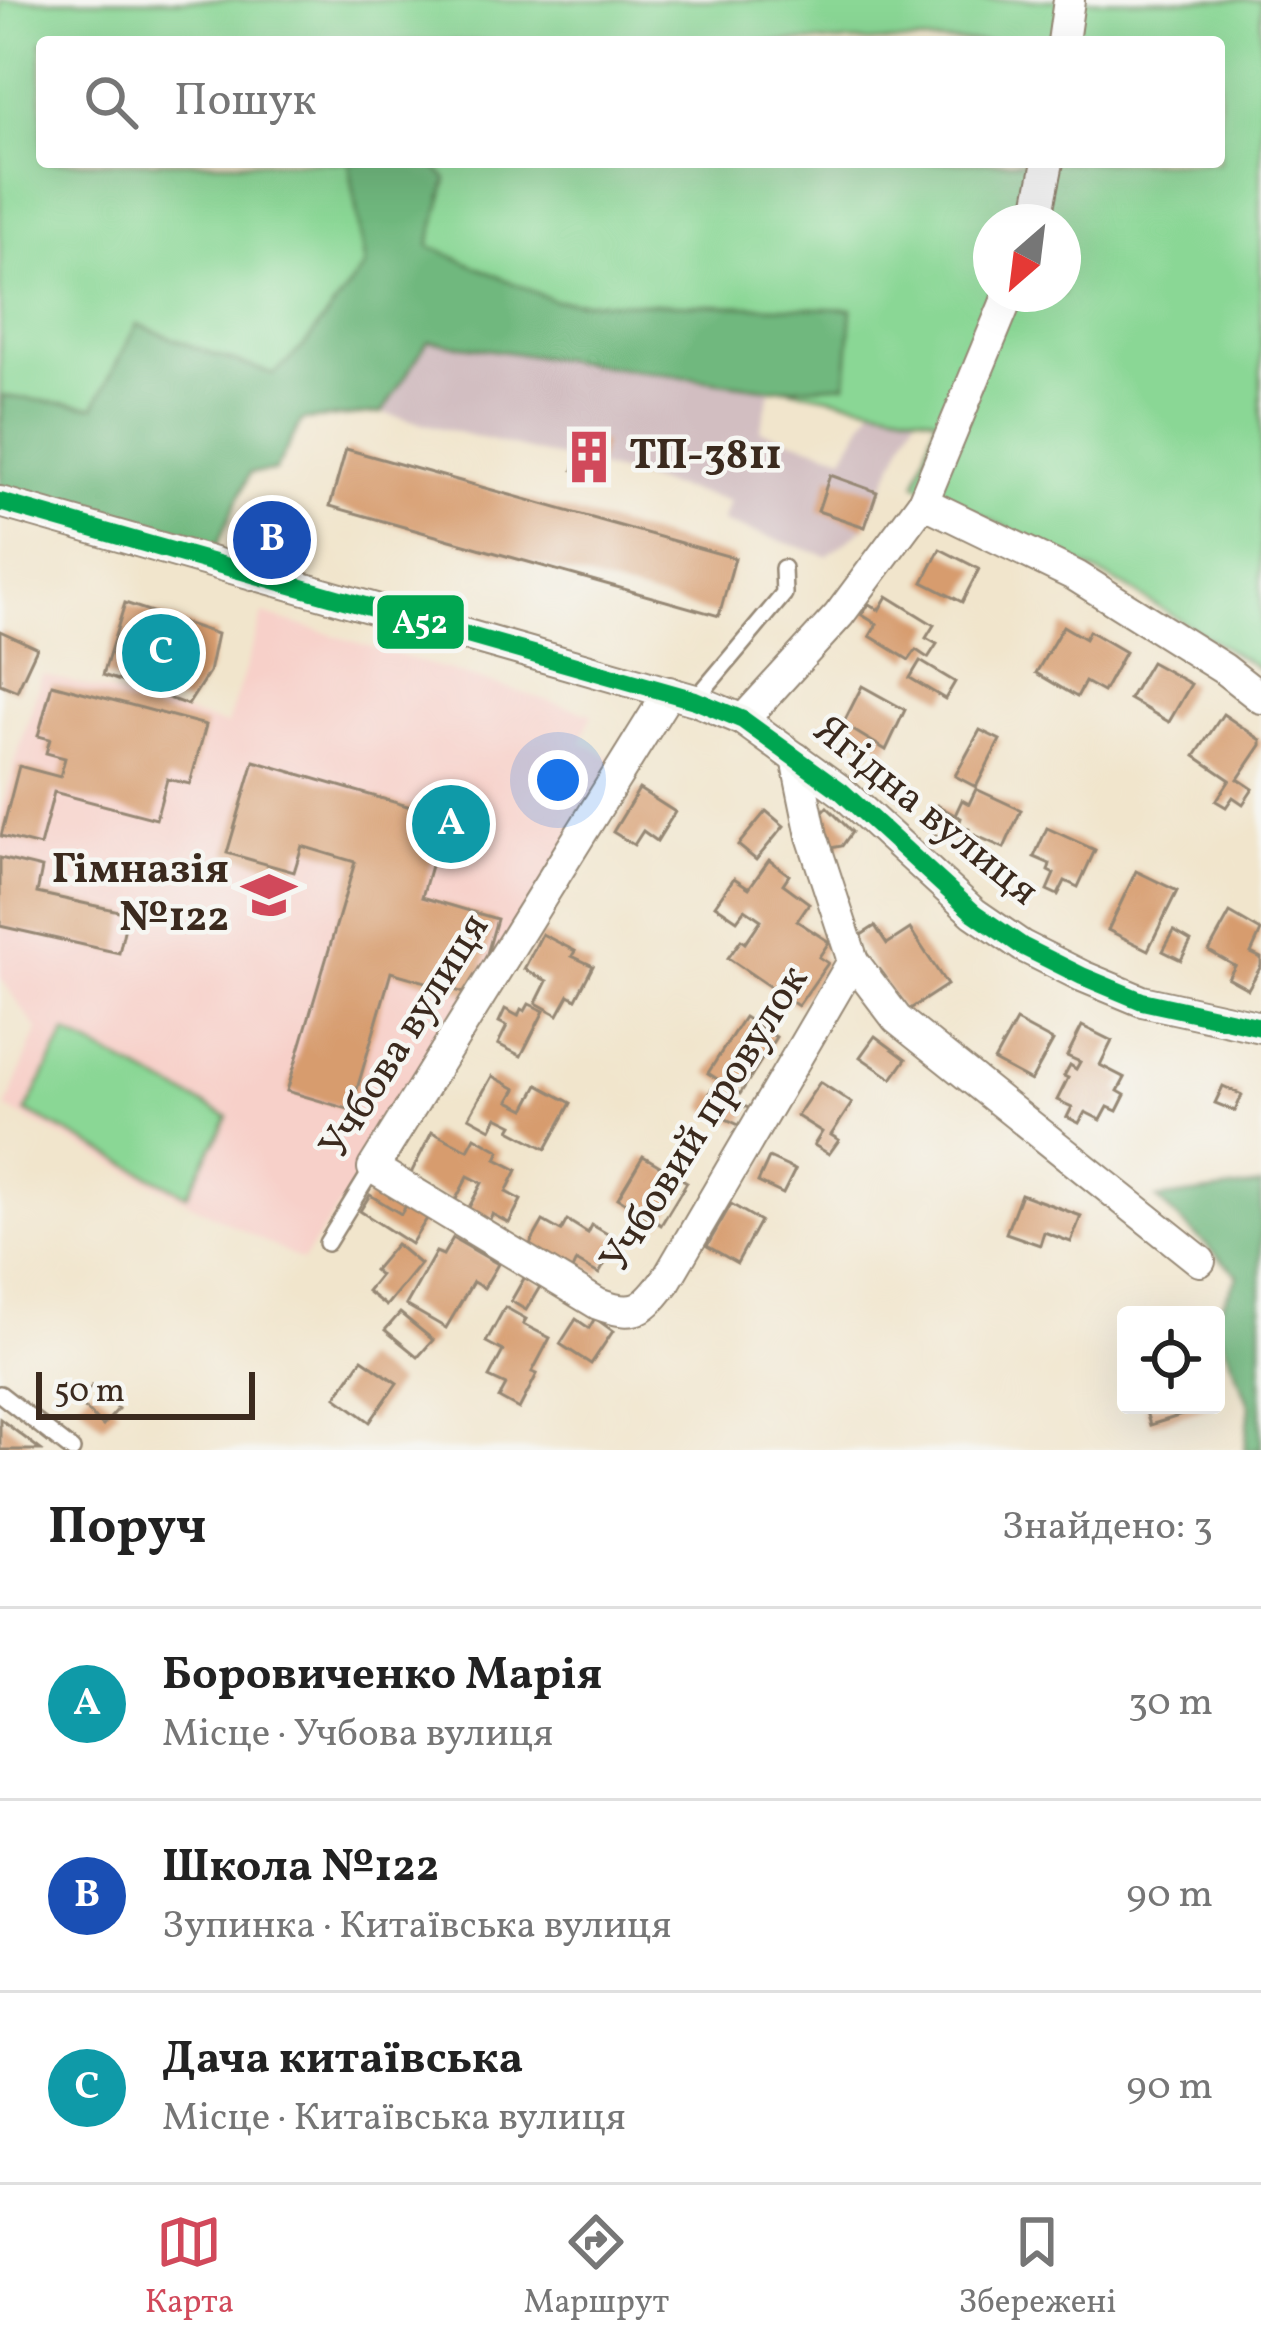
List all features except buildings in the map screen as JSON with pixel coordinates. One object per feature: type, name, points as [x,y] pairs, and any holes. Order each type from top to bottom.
[{"type":"street","points":[[1064,36],[1069,0]]},
{"type":"street","points":[[1040,204],[1047,168]]},
{"type":"street","points":[[743,720],[838,615],[922,502],[1001,312]]},
{"type":"street","name":"Ягідна вулиця","points":[[0,502],[682,696],[743,720],[842,791],[974,913],[1022,946],[1142,1001],[1261,1027]]},
{"type":"street","points":[[922,502],[1076,576],[1224,669],[1261,698]]},
{"type":"street","name":"Учбова вулиця","points":[[373,1168],[682,696]]},
{"type":"street","points":[[796,758],[812,836],[853,962],[897,1019],[1200,1261]]},
{"type":"street","name":"Учбовий провулок","points":[[373,1168],[598,1304],[623,1313],[646,1306],[667,1279],[853,962]]},
{"type":"lane","points":[[682,696],[784,594],[783,568]]},
{"type":"lane","name":"Учбова вулиця","points":[[327,1244],[373,1168]]},
{"type":"lane","points":[[0,1394],[72,1450]]},
{"type":"shaded area","points":[[931,306],[959,319],[865,527],[827,556],[722,522],[729,501],[382,413],[428,340],[771,389],[760,430],[844,456]]},
{"type":"shaded area","name":"Гімназія №122","points":[[263,614],[592,714],[581,742],[619,763],[373,1157],[302,1261],[6,1108],[37,1030],[0,977],[0,813],[42,674],[227,725]]},
{"type":"green space","points":[[0,0],[1261,0],[1261,670],[1126,587],[916,483],[937,418],[413,315],[213,466],[0,484]]},
{"type":"green space","points":[[350,168],[435,168],[447,179],[429,246],[555,301],[852,309],[846,384],[771,389],[428,341],[382,413],[302,420],[275,471],[250,473],[210,561],[0,502],[2,396],[94,407],[137,324],[274,374],[303,347],[365,266]]},
{"type":"green space","points":[[66,1033],[228,1117],[187,1195],[26,1111]]},
{"type":"green space","points":[[1261,1185],[1261,1450],[1245,1450],[1250,1406],[1225,1346],[1225,1306],[1221,1306],[1238,1275],[1157,1199]]},
{"type":"transit line","name":"А52","points":[[0,502],[695,700],[743,720],[841,791],[974,913],[1022,946],[1142,1001],[1261,1027]]},
{"type":"place","name":"ТП-3811","points":[[589,457]]},
{"type":"place","name":"Школа №122","points":[[272,540]]},
{"type":"place","name":"Дача китаївська","points":[[161,653]]},
{"type":"place","name":"Боровиченко Марія","points":[[451,824]]},
{"type":"place","name":"Гімназія №122","points":[[269,895]]}]
